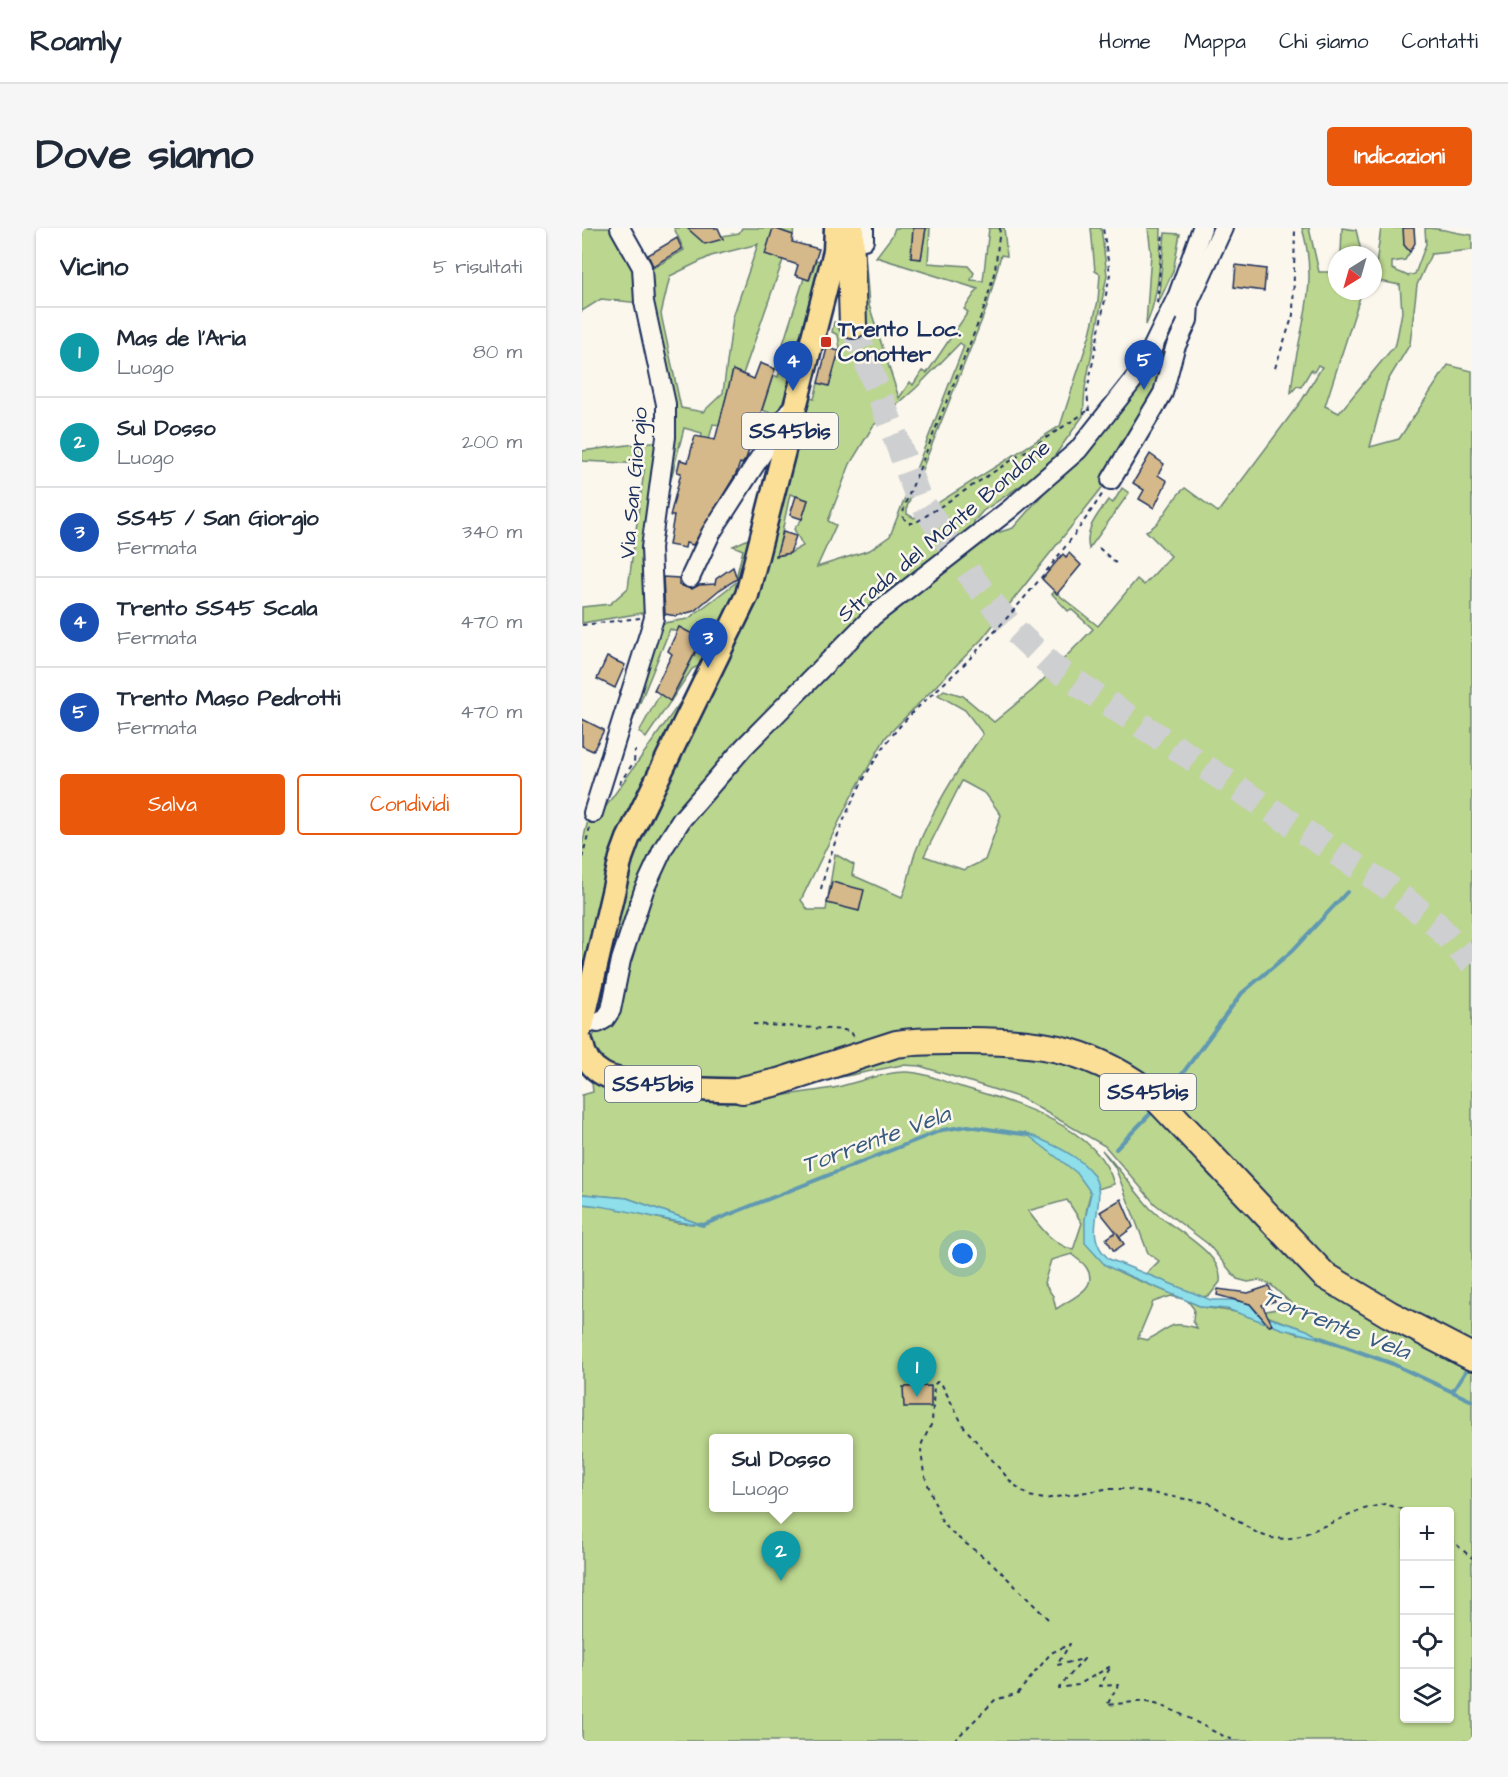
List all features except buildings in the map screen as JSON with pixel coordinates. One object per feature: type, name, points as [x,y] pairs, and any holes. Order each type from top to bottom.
[{"type":"highway","points":[[853,325],[860,232]]},
{"type":"highway","name":"SS45bis","points":[[742,1090],[778,1082],[896,1044],[914,1041],[1017,1041],[1081,1054],[1132,1079],[1156,1098],[1324,1275],[1389,1314],[1472,1357]]},
{"type":"main road","name":"SS45bis","points":[[582,1026],[621,858],[638,816],[732,632],[747,595],[835,251],[836,228]]},
{"type":"main road","name":"SS45bis","points":[[582,1044],[590,1063],[609,1077],[696,1089],[742,1090]]},
{"type":"street","name":"Via San Giorgio","points":[[593,813],[654,618],[651,548],[666,437],[666,404],[644,302],[642,267],[620,228]]},
{"type":"street","name":"Strada del Monte Bondone","points":[[582,1020],[598,1023],[608,1015],[631,929],[655,865],[682,819],[744,747],[873,616],[1030,493],[1078,450],[1138,375],[1178,295],[1202,228]]},
{"type":"street","points":[[1138,375],[1145,373],[1151,365],[1189,303],[1223,228]]},
{"type":"street","points":[[1111,480],[1163,393],[1175,348],[1188,320],[1189,303]]},
{"type":"street","points":[[690,578],[711,533],[800,394]]},
{"type":"path","points":[[1000,228],[995,270],[985,306],[904,507],[903,518],[908,523],[915,523],[1097,404]]},
{"type":"path","points":[[1087,417],[1089,410],[1087,392],[1110,274],[1103,228]]},
{"type":"path","points":[[1275,368],[1293,315],[1295,228]]},
{"type":"path","points":[[1155,312],[1162,264],[1163,233]]},
{"type":"path","points":[[1159,306],[1163,299]]},
{"type":"path","points":[[821,889],[838,831],[887,744],[916,709],[953,676],[1005,620],[1070,540],[1111,480]]},
{"type":"path","points":[[1099,548],[1116,563]]},
{"type":"path","points":[[582,625],[654,618]]},
{"type":"path","points":[[582,858],[593,813]]},
{"type":"path","points":[[753,1024],[844,1030],[854,1034],[851,1039]]},
{"type":"path","points":[[1048,1619],[994,1565],[952,1533],[942,1522],[924,1474],[922,1443],[932,1423],[934,1385],[941,1383],[964,1427],[1012,1483],[1029,1496],[1044,1499],[1105,1489],[1128,1489],[1209,1503],[1257,1533],[1270,1538],[1286,1539],[1300,1536],[1364,1509],[1385,1504],[1400,1508]]},
{"type":"path","points":[[1454,1543],[1472,1558]]},
{"type":"path","points":[[954,1741],[995,1700],[1018,1693],[1051,1653],[1070,1644],[1057,1665],[1084,1659],[1059,1688],[1078,1685],[1111,1666],[1100,1686],[1118,1685],[1107,1705],[1144,1702],[1184,1714],[1215,1734],[1237,1741]]},
{"type":"green space","points":[[582,228],[618,228],[637,265],[640,303],[601,299],[582,311]]},
{"type":"green space","points":[[674,228],[696,228],[723,239],[722,236],[739,233],[742,228],[774,228],[783,260],[743,374],[733,371],[719,425],[713,424],[708,443],[701,442],[702,433],[684,428],[670,483],[662,481],[655,331],[648,271],[684,250]],"holes":[[[758,244],[733,317],[723,393],[703,412],[681,408],[661,314],[670,276],[711,256]]]},
{"type":"green space","points":[[774,228],[794,228],[793,235]]},
{"type":"green space","points":[[895,228],[913,228],[911,257],[921,259],[926,228],[930,228],[928,263],[968,266],[974,273],[971,280],[983,281],[989,228],[1004,228],[1007,256],[1001,255],[987,307],[907,507],[907,514],[914,518],[1060,426],[1090,334],[1098,301],[1100,274],[1095,271],[1091,228],[1101,228],[1107,275],[1085,388],[1083,416],[1051,461],[1038,474],[983,511],[974,521],[974,528],[875,603],[804,674],[712,775],[618,941],[602,1006],[598,1009],[595,1007],[628,857],[740,631],[804,397],[814,399],[818,383],[829,385],[840,348],[838,335],[832,332],[834,322],[846,326],[856,251],[865,254],[869,305],[899,398],[910,382],[913,385],[922,371],[927,373],[968,312],[964,309],[978,289],[876,257],[892,236]],"holes":[[[960,343],[964,346],[890,536],[870,550],[817,567],[836,525],[828,521],[850,464],[873,426],[916,388]],[[790,494],[808,500],[802,519],[794,529],[803,546],[790,553],[777,556]]]},
{"type":"green space","points":[[1148,228],[1161,228],[1161,240],[1160,265],[1154,302],[1146,325],[1151,253]]},
{"type":"green space","points":[[1302,228],[1309,228],[1319,272],[1328,272],[1328,300],[1359,300],[1325,406],[1339,413],[1396,344],[1402,312],[1400,285],[1382,282],[1382,246],[1379,246],[1381,228],[1406,228],[1404,245],[1410,252],[1405,260],[1392,262],[1392,269],[1408,276],[1415,274],[1426,244],[1425,228],[1472,235],[1472,250],[1431,254],[1417,285],[1410,344],[1387,382],[1370,447],[1399,439],[1448,365],[1472,371],[1472,1354],[1351,1285],[1175,1108],[1008,1035],[729,1086],[605,1068],[590,1041],[595,1033],[607,1029],[615,1022],[626,969],[659,871],[688,822],[720,784],[857,639],[990,535],[1013,528],[1150,372],[1184,320],[1170,368],[1101,489],[982,639],[886,737],[851,797],[801,900],[808,910],[826,910],[835,854],[854,865],[852,875],[902,897],[915,854],[938,803],[983,734],[965,710],[938,695],[944,690],[963,696],[994,722],[1034,689],[1093,629],[1071,609],[1068,611],[1052,594],[1055,592],[1098,626],[1137,579],[1144,585],[1171,556],[1146,531],[1157,523],[1179,493],[1185,488],[1218,512],[1302,400],[1322,367],[1318,365],[1314,372],[1311,370],[1301,387],[1297,386],[1291,393],[1306,311],[1309,272]],"holes":[[[962,781],[986,794],[1001,815],[985,860],[964,870],[924,856]]]},
{"type":"green space","points":[[1342,228],[1356,230],[1360,246],[1341,246]]},
{"type":"green space","points":[[1165,233],[1180,234],[1173,271],[1158,304]]},
{"type":"green space","points":[[816,260],[825,263],[782,417],[762,410],[773,375],[778,377],[780,371],[775,369],[804,278],[810,279]]},
{"type":"green space","points":[[660,442],[648,612],[582,623],[582,607],[610,604],[628,588],[645,464],[582,461],[582,451]]},
{"type":"green space","points":[[1122,488],[1129,493],[1089,549],[1088,535],[1092,523],[1108,500],[1113,503]]},
{"type":"green space","points":[[757,535],[744,586],[709,661],[692,669],[672,699],[702,640],[679,627],[677,632],[670,629],[624,742],[658,624],[688,619],[739,580],[737,574],[743,550],[733,546]]},
{"type":"green space","points":[[689,690],[582,981],[582,845],[590,812],[599,816]]},
{"type":"green space","points":[[660,694],[671,701],[646,738],[639,732]]},
{"type":"green space","points":[[1033,1050],[1119,1080],[1188,1144],[1194,1158],[1211,1177],[1472,1366],[1472,1741],[582,1741],[582,1204],[615,1207],[678,1223],[700,1224],[627,1198],[582,1194],[582,1095],[593,1092],[592,1083],[737,1096],[753,1103],[785,1095],[838,1087],[889,1074],[912,1072],[1002,1099],[1050,1118],[1071,1131],[1090,1146],[1105,1163],[1114,1184],[1098,1189],[1093,1186],[1086,1214],[1086,1235],[1093,1251],[1105,1263],[1121,1273],[1183,1299],[1171,1296],[1153,1302],[1138,1338],[1147,1340],[1174,1325],[1197,1328],[1193,1322],[1194,1309],[1187,1300],[1202,1307],[1243,1313],[1299,1334],[1303,1329],[1258,1313],[1293,1305],[1271,1285],[1259,1280],[1248,1282],[1237,1279],[1208,1244],[1155,1204],[1105,1146],[1021,1098],[920,1066],[902,1065],[775,1090],[891,1054]],"holes":[[[1067,1200],[1082,1223],[1073,1250],[1052,1239],[1028,1211]],[[1072,1254],[1085,1265],[1090,1275],[1087,1287],[1056,1309],[1053,1296],[1044,1283],[1051,1260]]]},
{"type":"green space","points":[[1102,1150],[1150,1208],[1205,1250],[1213,1260],[1219,1271],[1220,1282],[1210,1295],[1203,1297],[1146,1274],[1159,1261],[1148,1253],[1115,1167]]},
{"type":"water","points":[[1024,1132],[1070,1154],[1092,1173],[1099,1195],[1096,1238],[1100,1249],[1109,1259],[1211,1300],[1234,1300],[1250,1304],[1258,1314],[1307,1330],[1322,1339],[1282,1329],[1227,1309],[1202,1307],[1105,1265],[1085,1243],[1085,1219],[1091,1193],[1077,1173]]},
{"type":"water","points":[[582,1194],[627,1198],[703,1225],[582,1204]]},
{"type":"waterway","points":[[1168,1093],[1242,993],[1292,951],[1347,892]]},
{"type":"waterway","points":[[1116,1149],[1152,1112]]},
{"type":"waterway","name":"Torrente Vela","points":[[699,1224],[703,1225],[942,1130],[968,1126],[1029,1135]]},
{"type":"waterway","name":"Torrente Vela","points":[[1318,1337],[1393,1364],[1472,1401]]},
{"type":"waterway","points":[[1453,1391],[1467,1369]]},
{"type":"tunnel","points":[[853,325],[918,497],[975,582],[1013,629],[1054,668],[1384,884],[1436,924],[1472,963]]},
{"type":"place","name":"Trento Loc. Conotter","points":[[826,342]]},
{"type":"place","name":"Trento Maso Pedrotti","points":[[1144,390]]},
{"type":"place","name":"Trento SS45 Scala","points":[[793,391]]},
{"type":"place","name":"SS45 / San Giorgio","points":[[708,668]]},
{"type":"place","name":"Mas de l'Aria","points":[[917,1397]]},
{"type":"place","name":"Sul Dosso","points":[[781,1581]]}]
